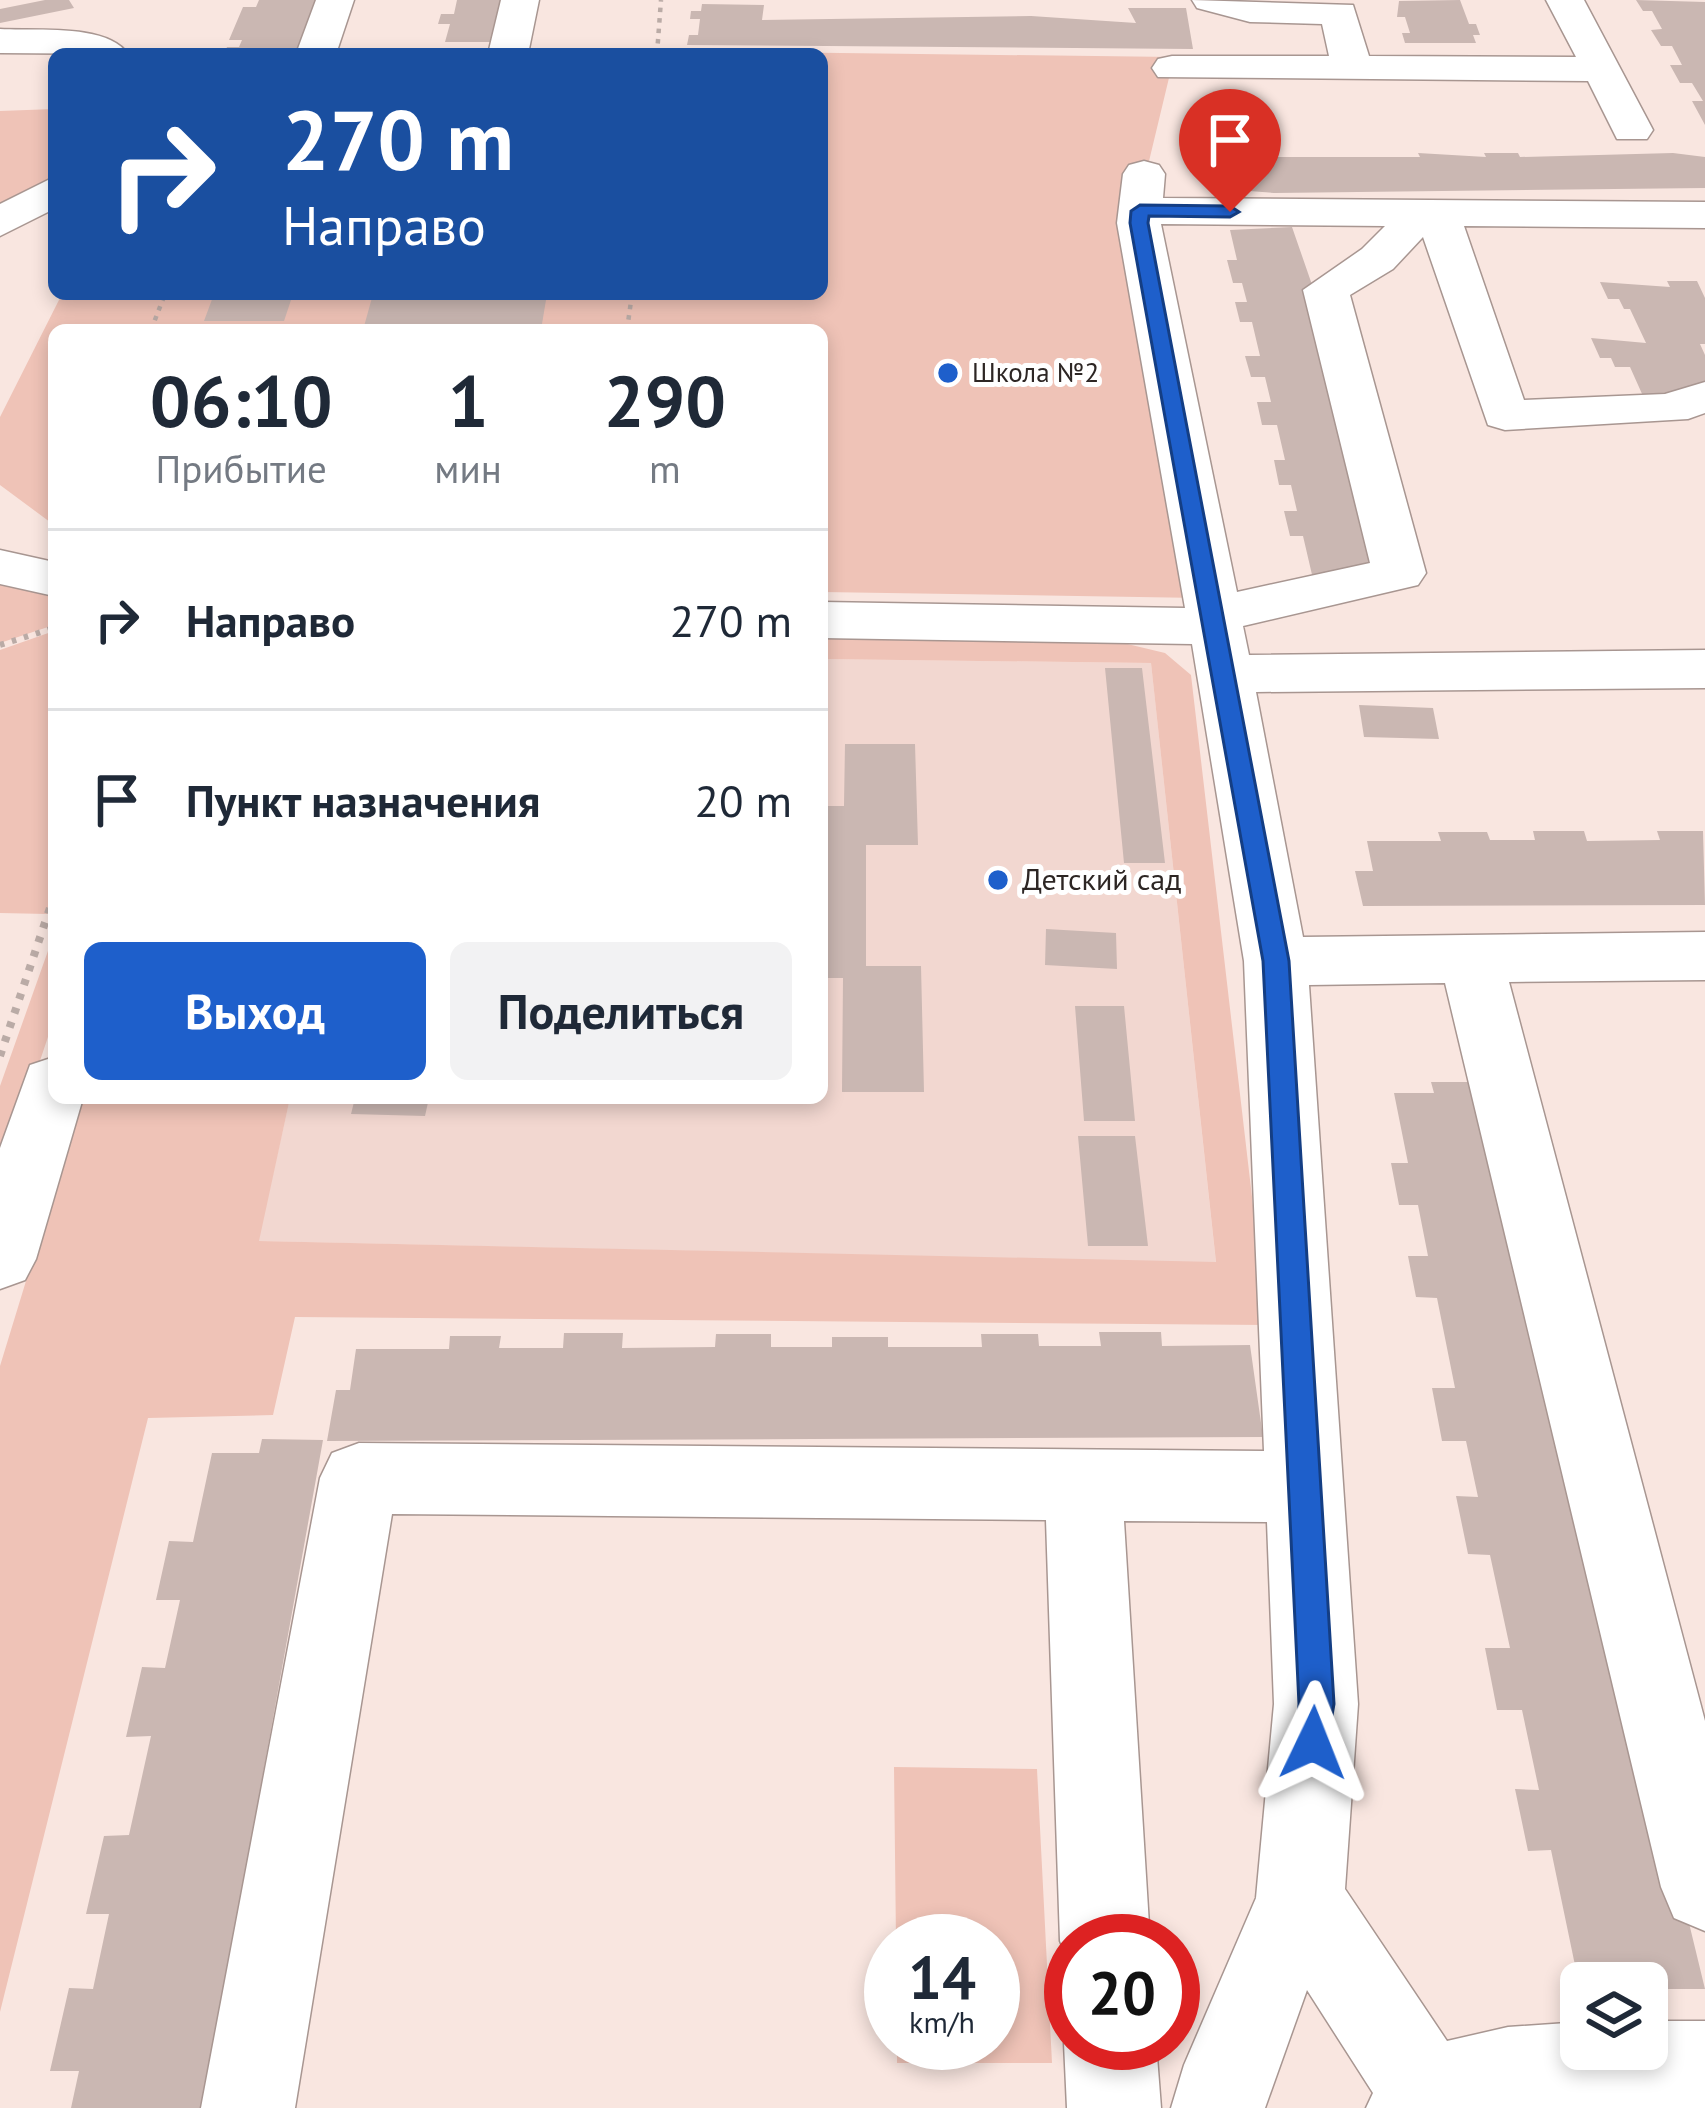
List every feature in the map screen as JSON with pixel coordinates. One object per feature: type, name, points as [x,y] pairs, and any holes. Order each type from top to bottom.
[{"type":"street","points":[[92,0],[93,48]]},
{"type":"street","points":[[318,48],[335,0]]},
{"type":"street","points":[[509,48],[520,0]]},
{"type":"street","points":[[1211,0],[1250,10],[1339,13],[1352,68]]},
{"type":"street","points":[[1565,0],[1632,130]]},
{"type":"street","points":[[0,41],[72,48]]},
{"type":"street","points":[[1172,68],[1602,69]]},
{"type":"street","points":[[1218,2108],[1230,2065],[1300,1900],[1316,1704],[1276,961],[1142,192],[1424,213],[1705,214]]},
{"type":"street","points":[[0,223],[48,194]]},
{"type":"street","points":[[1424,213],[1505,415],[1670,409],[1705,398]]},
{"type":"street","points":[[1219,638],[1400,573],[1326,290],[1389,251],[1424,213]]},
{"type":"street","points":[[0,567],[48,578]]},
{"type":"street","points":[[828,620],[1219,638],[1705,669]]},
{"type":"street","points":[[1276,961],[1705,956]]},
{"type":"street","points":[[1472,959],[1705,1888]]},
{"type":"street","points":[[0,1259],[48,1103]]},
{"type":"street","points":[[248,2108],[359,1478],[1305,1486]]},
{"type":"street","points":[[1083,1484],[1104,1914]]},
{"type":"street","points":[[1300,1900],[1430,2103],[1538,2068],[1705,2067]]},
{"type":"street","points":[[1112,2070],[1114,2108]]},
{"type":"path","points":[[658,48],[662,0]]},
{"type":"path","points":[[0,645],[48,630]]},
{"type":"path","points":[[0,1056],[48,914]]},
{"type":"shaded area","name":"Школа №2","points":[[828,53],[1174,57],[1138,207],[1200,598],[828,592],[828,324],[48,324],[48,521],[0,485],[0,417],[59,300],[828,300]]},
{"type":"shaded area","points":[[48,109],[48,185],[0,217],[0,111]]},
{"type":"shaded area","points":[[0,581],[48,596],[48,627],[0,643]]},
{"type":"shaded area","points":[[48,633],[47,914],[0,913],[0,650]]},
{"type":"shaded area","points":[[828,637],[1119,642],[1165,653],[1191,675],[1267,1325],[295,1317],[273,1415],[148,1418],[0,2012],[0,1366],[80,1104],[289,1104],[259,1241],[1216,1262],[1151,663],[828,659]]},
{"type":"shaded area","name":"Детский сад","points":[[828,659],[1151,663],[1216,1263],[258,1241],[289,1104],[828,1104]]},
{"type":"shaded area","points":[[48,951],[48,1037],[0,1180],[0,1086]]},
{"type":"shaded area","points":[[894,1767],[1037,1769],[1044,1914],[1044,2063],[1020,2063],[1020,1914],[896,1914]]},
{"type":"building","points":[[69,0],[74,8],[0,23],[0,9]]},
{"type":"building","points":[[259,0],[319,0],[301,48],[227,48],[239,47],[242,40],[229,40],[243,7],[256,7]]},
{"type":"building","points":[[457,0],[516,0],[507,42],[445,42],[450,24],[438,24],[441,14],[454,14]]},
{"type":"building","points":[[1460,0],[1469,24],[1476,24],[1480,35],[1473,35],[1476,43],[1405,43],[1402,33],[1410,33],[1405,17],[1397,17],[1399,1]]},
{"type":"building","points":[[1636,0],[1705,2],[1705,125],[1692,101],[1703,101],[1692,83],[1680,83],[1670,65],[1682,65],[1672,46],[1661,46],[1651,30],[1662,29],[1652,11],[1643,11]]},
{"type":"building","points":[[702,4],[764,5],[762,20],[1031,16],[1136,23],[1128,8],[1186,8],[1193,49],[687,45],[689,35],[698,35],[700,19],[690,19],[691,11],[701,11]]},
{"type":"building","points":[[1418,153],[1486,157],[1484,153],[1518,153],[1520,157],[1673,153],[1705,157],[1705,188],[1274,193],[1211,188],[1208,172],[1217,172],[1214,157],[1420,157]]},
{"type":"building","points":[[1292,227],[1318,302],[1389,578],[1313,579],[1303,536],[1290,536],[1284,511],[1297,511],[1291,485],[1279,485],[1274,460],[1285,460],[1277,425],[1262,425],[1257,402],[1271,402],[1265,377],[1251,377],[1245,356],[1260,356],[1252,322],[1240,322],[1235,302],[1247,302],[1242,283],[1233,283],[1227,260],[1237,260],[1230,230]]},
{"type":"building","points":[[1667,281],[1697,281],[1705,298],[1705,344],[1700,344],[1705,355],[1705,405],[1647,405],[1630,367],[1615,367],[1611,358],[1600,358],[1591,338],[1646,343],[1630,309],[1624,309],[1619,299],[1608,299],[1600,282],[1670,287]]},
{"type":"building","points":[[212,300],[291,300],[284,321],[204,321]]},
{"type":"building","points":[[371,300],[546,300],[542,324],[365,324]]},
{"type":"building","points":[[1105,668],[1142,668],[1165,863],[1124,863]]},
{"type":"building","points":[[1359,705],[1433,708],[1439,739],[1364,737]]},
{"type":"building","points":[[845,744],[915,744],[918,845],[866,845],[866,966],[921,966],[924,1092],[842,1092],[843,978],[828,978],[828,806],[844,806]]},
{"type":"building","points":[[1533,831],[1584,831],[1587,841],[1660,840],[1657,831],[1703,831],[1705,905],[1363,906],[1355,871],[1373,871],[1367,841],[1441,841],[1438,832],[1487,832],[1490,840],[1535,840]]},
{"type":"building","points":[[1046,929],[1116,933],[1117,969],[1045,965]]},
{"type":"building","points":[[1075,1006],[1124,1006],[1135,1121],[1084,1121]]},
{"type":"building","points":[[1431,1082],[1485,1082],[1705,1989],[1668,1989],[1668,1962],[1574,1962],[1551,1850],[1528,1851],[1515,1789],[1539,1790],[1522,1710],[1497,1710],[1485,1648],[1510,1648],[1490,1555],[1468,1554],[1456,1496],[1478,1497],[1466,1441],[1442,1441],[1432,1388],[1455,1388],[1437,1298],[1416,1297],[1408,1256],[1428,1256],[1418,1205],[1399,1205],[1391,1163],[1408,1163],[1394,1093],[1434,1093]]},
{"type":"building","points":[[354,1104],[428,1104],[425,1116],[351,1114]]},
{"type":"building","points":[[1078,1136],[1135,1136],[1148,1246],[1088,1246]]},
{"type":"building","points":[[1099,1332],[1161,1332],[1162,1346],[1250,1345],[1263,1437],[327,1441],[336,1390],[350,1390],[356,1349],[449,1349],[450,1336],[501,1336],[499,1348],[563,1348],[564,1333],[623,1333],[622,1348],[715,1347],[716,1334],[771,1334],[771,1347],[832,1347],[832,1337],[888,1337],[888,1347],[982,1347],[981,1334],[1038,1334],[1039,1346],[1101,1346]]},
{"type":"building","points":[[262,1439],[323,1440],[203,2108],[71,2108],[79,2071],[50,2071],[69,1988],[93,1989],[109,1914],[86,1914],[104,1836],[129,1835],[151,1736],[126,1737],[142,1667],[165,1668],[180,1600],[156,1600],[169,1541],[193,1542],[212,1453],[259,1453]]},
{"type":"place","name":"Школа №2","points":[[948,373]]},
{"type":"place","name":"Детский сад","points":[[998,880]]},
{"type":"route","points":[[1230,212],[1140,211],[1139,223],[1276,961],[1316,1704],[1313,1743]]}]
